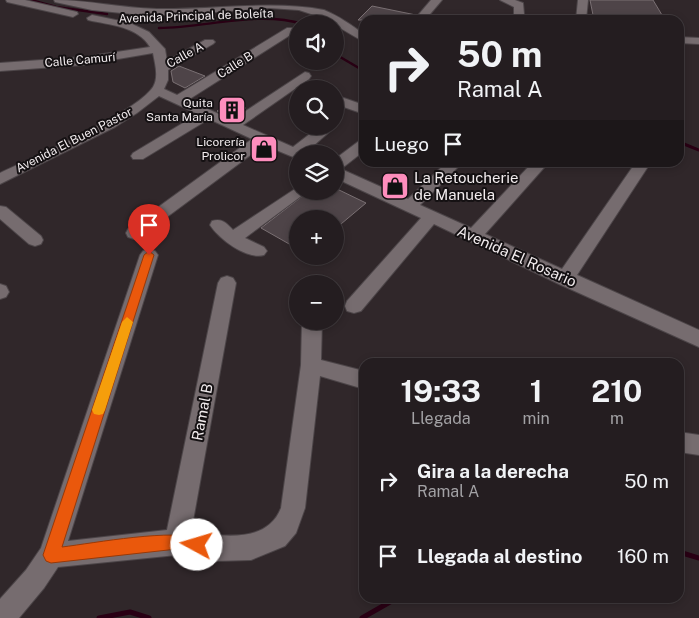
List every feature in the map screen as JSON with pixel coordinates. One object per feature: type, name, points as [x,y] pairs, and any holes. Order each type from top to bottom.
[{"type":"street","name":"Avenida Principal de Boleíta","points":[[11,0],[88,17],[152,20],[257,13],[293,15]]},
{"type":"street","name":"Avenida Principal de Boleíta","points":[[60,0],[152,20],[194,11],[238,5],[291,6],[316,10],[336,20],[359,36]]},
{"type":"street","points":[[424,15],[438,0]]},
{"type":"street","points":[[504,0],[519,5],[518,15]]},
{"type":"street","points":[[582,15],[583,0]]},
{"type":"street","points":[[142,31],[152,20],[160,2],[168,9],[194,11]]},
{"type":"street","points":[[88,17],[142,31],[154,40],[159,49],[162,80],[158,91],[289,151]]},
{"type":"street","name":"Calle B","points":[[178,100],[289,31]]},
{"type":"street","points":[[344,39],[359,47]]},
{"type":"street","points":[[684,40],[699,41]]},
{"type":"street","name":"Calle A","points":[[161,69],[209,42]]},
{"type":"street","name":"Calle Camurí","points":[[0,67],[83,61],[159,49]]},
{"type":"street","points":[[233,125],[304,76]]},
{"type":"street","name":"Avenida El Buen Pastor","points":[[0,179],[129,114],[158,91]]},
{"type":"street","points":[[344,102],[359,108]]},
{"type":"street","points":[[344,117],[359,108]]},
{"type":"street","points":[[138,156],[208,114]]},
{"type":"street","points":[[307,145],[318,135]]},
{"type":"street","points":[[134,233],[262,139]]},
{"type":"street","points":[[344,159],[359,148]]},
{"type":"street","points":[[409,207],[451,167]]},
{"type":"street","points":[[473,236],[537,167]]},
{"type":"street","points":[[565,279],[641,167]]},
{"type":"street","name":"Avenida El Rosario","points":[[344,176],[699,339]]},
{"type":"street","points":[[232,239],[289,198]]},
{"type":"street","points":[[0,211],[35,240]]},
{"type":"street","points":[[354,306],[431,217]]},
{"type":"street","points":[[218,225],[232,239],[258,252]]},
{"type":"street","points":[[2,618],[35,579],[51,555],[149,255]]},
{"type":"street","name":"Ramal B","points":[[177,542],[227,283]]},
{"type":"street","points":[[51,555],[177,542],[216,548],[251,546],[276,537],[287,524],[293,508],[312,365],[312,330]]},
{"type":"street","points":[[312,365],[359,379]]},
{"type":"street","points":[[684,443],[699,446]]},
{"type":"building","points":[[590,0],[653,0],[662,15],[593,15]]},
{"type":"building","points":[[372,6],[416,15],[363,15]]},
{"type":"building","points":[[179,66],[205,76],[185,88],[173,82],[171,71]]},
{"type":"building","name":"Quita Santa María","points":[[233,102],[246,108],[232,118],[217,111]]},
{"type":"building","points":[[344,192],[366,203],[344,221],[344,210],[289,210],[289,244],[261,228],[297,200],[344,200]]},
{"type":"waterway","points":[[31,0],[56,7],[107,14]]},
{"type":"waterway","points":[[159,28],[250,19],[289,21]]},
{"type":"waterway","points":[[344,59],[359,68]]},
{"type":"waterway","points":[[684,144],[699,150]]},
{"type":"waterway","points":[[684,554],[699,558]]},
{"type":"waterway","points":[[362,618],[388,603]]},
{"type":"waterway","points":[[99,618],[130,612],[149,618]]},
{"type":"slow traffic","points":[[99,410],[127,322]]},
{"type":"place","name":"Quita Santa María","points":[[232,110]]},
{"type":"place","name":"Licorería Prolicor","points":[[264,149]]},
{"type":"place","name":"La Retoucherie de Manuela","points":[[395,186]]},
{"type":"route","points":[[149,255],[51,555],[177,542],[197,545]]}]
